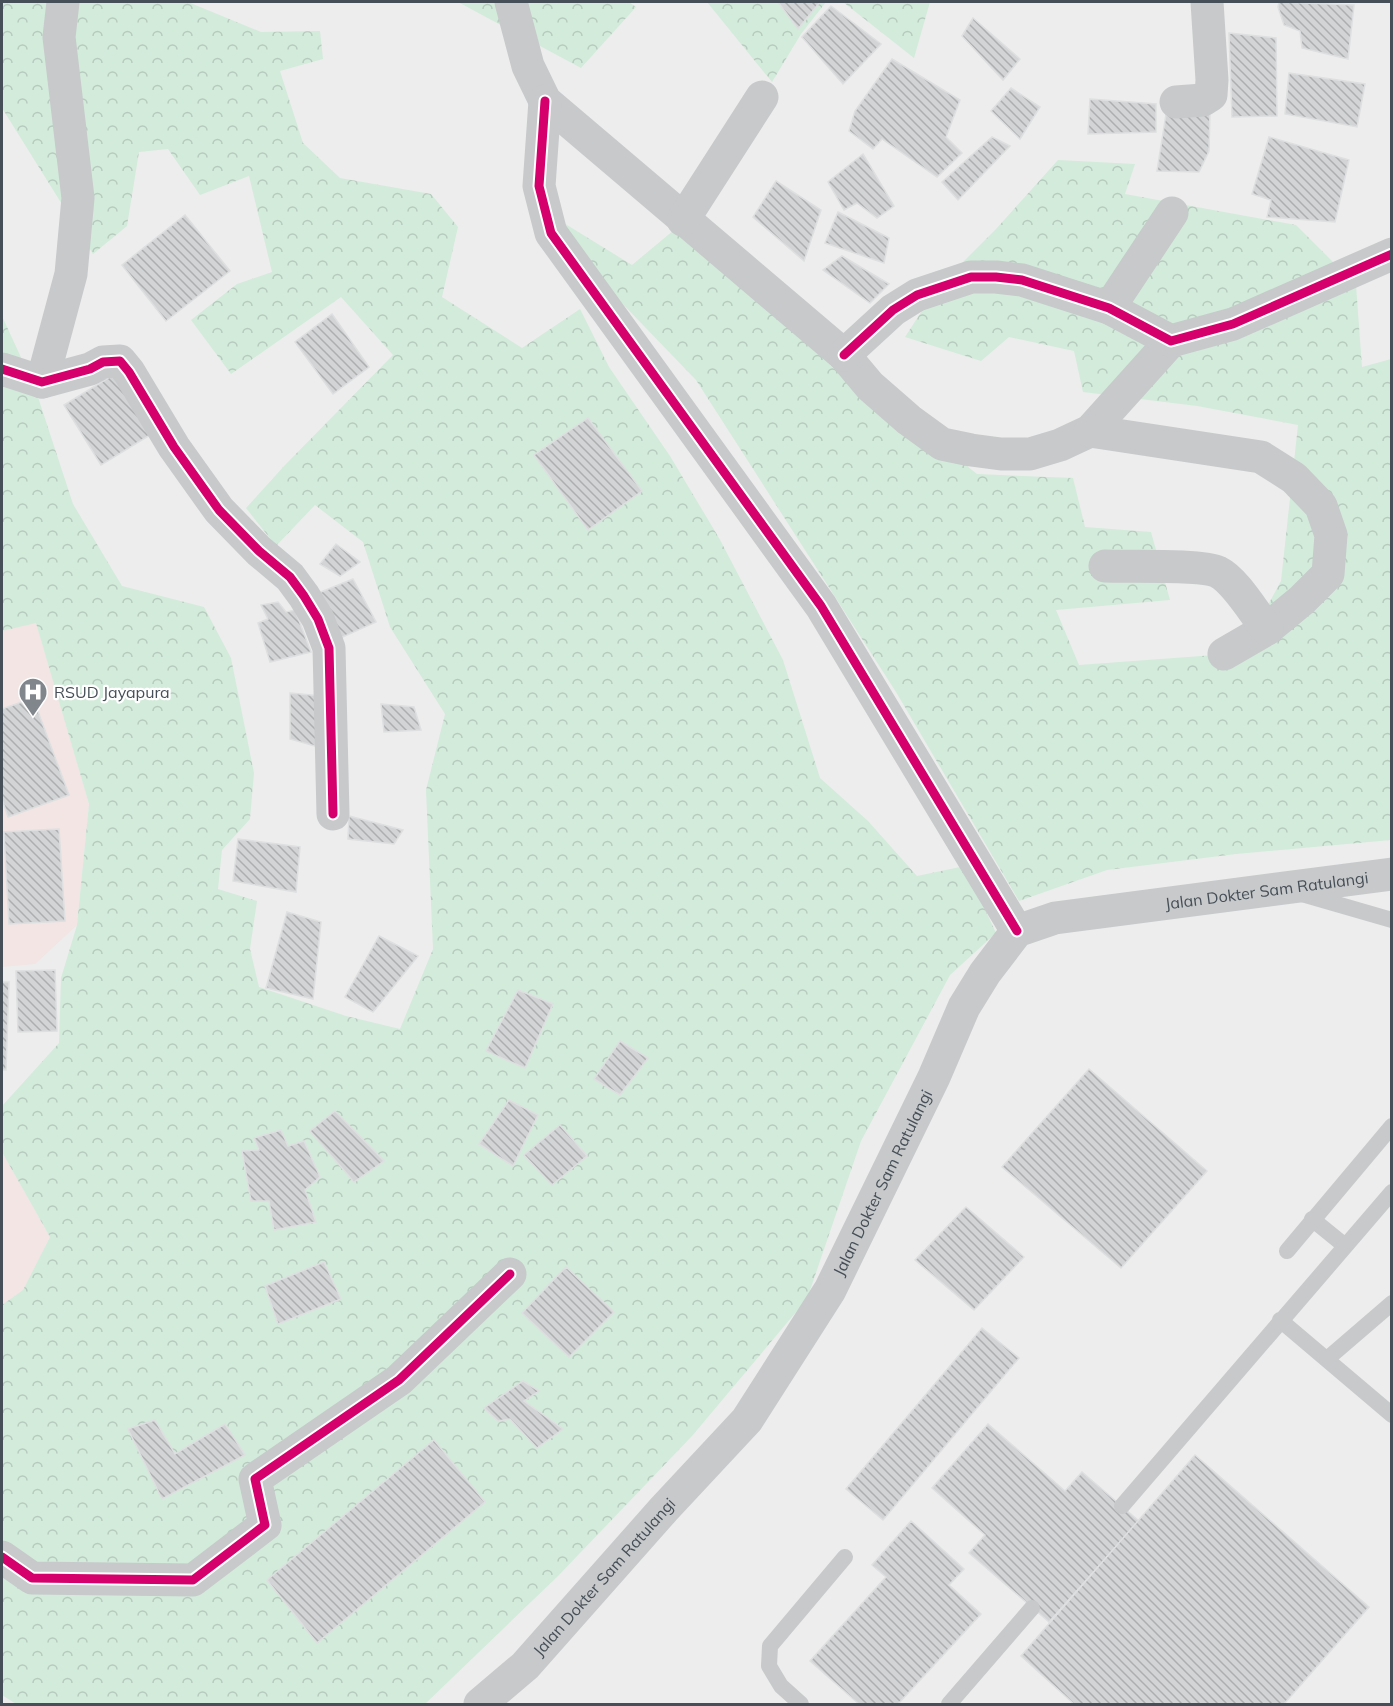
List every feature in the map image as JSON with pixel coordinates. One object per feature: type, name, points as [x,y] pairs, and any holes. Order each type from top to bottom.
[{"type":"street","points":[[42,382],[71,274],[78,198],[59,37],[63,2]]},
{"type":"street","points":[[512,2],[528,66],[546,101],[844,355],[870,386],[909,420],[942,444],[1001,454],[1030,454],[1060,445],[1090,431],[1171,341],[1233,324],[1392,254]]},
{"type":"street","points":[[1176,102],[1203,100],[1211,95],[1207,2]]},
{"type":"street","points":[[683,220],[762,97]]},
{"type":"street","points":[[546,101],[539,186],[551,233],[821,606],[1017,931]]},
{"type":"street","points":[[1109,308],[1172,213]]},
{"type":"street","points":[[844,355],[880,321],[917,295],[971,277],[1022,280],[1109,308],[1171,341]]},
{"type":"street","points":[[2,369],[42,382],[90,369],[103,362],[120,361],[174,447],[219,510],[259,551],[290,577],[318,619],[329,648],[333,814]]},
{"type":"street","points":[[1090,431],[1261,457],[1294,478],[1321,506],[1331,535],[1328,574],[1302,600],[1267,629],[1224,654]]},
{"type":"street","points":[[1105,566],[1217,571],[1230,581],[1267,629]]},
{"type":"street","name":"Jalan Dokter Sam Ratulangi","points":[[480,1704],[525,1666],[663,1509],[747,1420],[830,1290],[924,1096],[964,1007],[985,973],[1017,931],[1055,918],[1392,874]]},
{"type":"street","points":[[2,1557],[32,1578],[194,1580],[265,1525],[255,1479],[399,1380],[510,1274]]},
{"type":"lane","points":[[1281,888],[1392,920]]},
{"type":"lane","points":[[1287,1251],[1392,1126]]},
{"type":"lane","points":[[1122,1506],[1344,1245],[1392,1192]]},
{"type":"lane","points":[[1312,1219],[1344,1245]]},
{"type":"lane","points":[[1327,1359],[1392,1303]]},
{"type":"lane","points":[[1280,1320],[1392,1414]]},
{"type":"lane","points":[[801,1704],[780,1686],[769,1666],[770,1646],[845,1557]]},
{"type":"lane","points":[[949,1704],[1032,1608]]},
{"type":"shaded area","name":"RSUD Jayapura","points":[[36,622],[89,804],[77,925],[35,964],[2,967],[2,631]]},
{"type":"shaded area","points":[[2,1152],[50,1237],[23,1290],[2,1305]]},
{"type":"green space","points":[[2,2],[188,2],[261,32],[320,31],[323,59],[280,71],[303,143],[340,178],[431,194],[458,227],[442,297],[522,348],[580,309],[609,367],[670,456],[719,538],[783,660],[820,778],[868,821],[917,876],[965,866],[996,933],[950,975],[861,1141],[807,1299],[692,1436],[558,1576],[425,1704],[16,1704],[2,1695],[2,1305],[23,1290],[50,1237],[2,1152],[2,1106],[59,1043],[61,978],[77,925],[89,804],[36,623],[2,631],[2,316],[35,388],[73,504],[122,586],[204,607],[231,658],[254,773],[250,819],[222,850],[218,889],[257,901],[250,949],[259,987],[346,1016],[400,1029],[433,949],[426,790],[445,714],[390,627],[363,542],[315,505],[276,546],[246,508],[393,355],[341,297],[231,374],[191,320],[237,284],[272,272],[249,176],[200,195],[168,149],[139,152],[127,226],[93,254],[2,108]]},
{"type":"green space","points":[[458,2],[629,2],[636,7],[581,68]]},
{"type":"green space","points":[[707,2],[826,2],[801,34],[772,82]]},
{"type":"green space","points":[[843,2],[930,2],[914,58]]},
{"type":"green space","points":[[1058,160],[1135,164],[1125,194],[1296,225],[1356,285],[1362,367],[1391,359],[1391,840],[1236,854],[1107,870],[1019,901],[896,692],[696,380],[589,269],[554,217],[632,265],[692,215],[874,392],[977,474],[1073,478],[1085,527],[1151,532],[1170,600],[1056,610],[1079,665],[1242,653],[1281,581],[1298,425],[1197,406],[1083,392],[1074,351],[1009,337],[981,361],[905,337],[936,289],[996,229]]},
{"type":"building","points":[[778,2],[820,2],[798,29]]},
{"type":"building","points":[[1279,2],[1354,5],[1348,59],[1302,48],[1300,31],[1284,25],[1278,7]]},
{"type":"building","points":[[831,6],[881,44],[843,84],[802,37]]},
{"type":"building","points":[[973,18],[1020,59],[1003,80],[962,36]]},
{"type":"building","points":[[1229,33],[1276,38],[1277,116],[1232,117]]},
{"type":"building","points":[[892,59],[960,100],[946,137],[962,153],[937,177],[882,139],[873,149],[849,131],[855,111]]},
{"type":"building","points":[[1289,73],[1365,84],[1357,127],[1285,114]]},
{"type":"building","points":[[1011,88],[1040,107],[1020,139],[991,111]]},
{"type":"building","points":[[1090,99],[1156,104],[1156,132],[1088,134]]},
{"type":"building","points":[[1167,108],[1210,111],[1209,151],[1199,172],[1157,171]]},
{"type":"building","points":[[992,137],[1010,146],[958,200],[942,182]]},
{"type":"building","points":[[1269,137],[1349,160],[1335,222],[1267,217],[1271,200],[1252,194]]},
{"type":"building","points":[[863,154],[894,206],[877,218],[857,203],[844,210],[828,182]]},
{"type":"building","points":[[776,181],[821,210],[804,261],[753,217]]},
{"type":"building","points":[[838,212],[889,238],[884,263],[825,243]]},
{"type":"building","points":[[185,215],[230,271],[166,321],[122,265]]},
{"type":"building","points":[[842,256],[889,284],[870,303],[823,270]]},
{"type":"building","points":[[332,314],[369,367],[333,394],[295,342]]},
{"type":"building","points":[[118,372],[155,432],[101,465],[64,405]]},
{"type":"building","points":[[588,418],[642,491],[588,530],[534,455]]},
{"type":"building","points":[[336,544],[360,562],[340,576],[320,564]]},
{"type":"building","points":[[353,579],[376,622],[336,640],[316,594]]},
{"type":"building","points":[[278,602],[286,612],[295,610],[311,652],[270,662],[258,623],[268,619],[261,605]]},
{"type":"building","points":[[290,693],[321,696],[322,748],[290,739]]},
{"type":"building","points":[[33,698],[69,795],[8,817],[2,799],[2,709]]},
{"type":"building","points":[[381,704],[414,707],[421,730],[384,732]]},
{"type":"building","points":[[349,816],[403,830],[394,844],[348,839]]},
{"type":"building","points":[[59,829],[65,921],[9,924],[4,832]]},
{"type":"building","points":[[238,839],[300,847],[296,892],[233,881]]},
{"type":"building","points":[[287,912],[321,922],[313,999],[266,988]]},
{"type":"building","points":[[379,936],[418,956],[373,1012],[345,997]]},
{"type":"building","points":[[55,970],[57,1031],[18,1032],[16,971]]},
{"type":"building","points":[[2,982],[9,982],[6,1070],[2,1070]]},
{"type":"building","points":[[518,990],[553,1004],[525,1068],[486,1051]]},
{"type":"building","points":[[620,1041],[648,1058],[620,1095],[594,1079]]},
{"type":"building","points":[[1089,1069],[1207,1171],[1121,1268],[1002,1167]]},
{"type":"building","points":[[509,1100],[538,1115],[513,1166],[479,1144]]},
{"type":"building","points":[[335,1111],[384,1161],[354,1182],[310,1131]]},
{"type":"building","points":[[560,1125],[587,1156],[552,1185],[524,1155]]},
{"type":"building","points":[[281,1130],[288,1146],[304,1141],[320,1177],[305,1190],[316,1222],[274,1230],[269,1201],[251,1201],[242,1151],[259,1150],[254,1138]]},
{"type":"building","points":[[966,1207],[1024,1257],[974,1310],[915,1260]]},
{"type":"building","points":[[324,1262],[341,1299],[278,1324],[265,1286]]},
{"type":"building","points":[[566,1267],[614,1312],[569,1357],[522,1313]]},
{"type":"building","points":[[982,1328],[1019,1358],[883,1520],[846,1489]]},
{"type":"building","points":[[523,1381],[539,1391],[524,1401],[563,1429],[537,1448],[510,1419],[498,1421],[484,1408]]},
{"type":"building","points":[[155,1420],[175,1454],[225,1424],[245,1455],[162,1499],[128,1429]]},
{"type":"building","points":[[988,1424],[1065,1491],[1082,1472],[1139,1521],[1049,1622],[969,1553],[985,1535],[932,1488]]},
{"type":"building","points":[[434,1440],[485,1502],[317,1643],[267,1580]]},
{"type":"building","points":[[1195,1455],[1369,1607],[1284,1704],[1074,1704],[1021,1656]]},
{"type":"building","points":[[911,1521],[964,1569],[949,1585],[981,1614],[898,1704],[859,1704],[810,1661],[886,1577],[872,1565]]},
{"type":"cycle path","points":[[545,101],[539,186],[551,233],[821,606],[1017,931]]},
{"type":"cycle path","points":[[844,355],[893,310],[917,295],[971,277],[1022,280],[1109,308],[1171,341],[1233,324],[1392,254]]},
{"type":"cycle path","points":[[2,369],[42,382],[90,369],[103,362],[120,361],[174,447],[219,510],[259,551],[290,577],[318,619],[329,648],[333,814]]},
{"type":"cycle path","points":[[2,1557],[32,1578],[193,1580],[265,1525],[255,1479],[399,1380],[510,1274]]},
{"type":"place","name":"RSUD Jayapura","points":[[33,718]]}]
